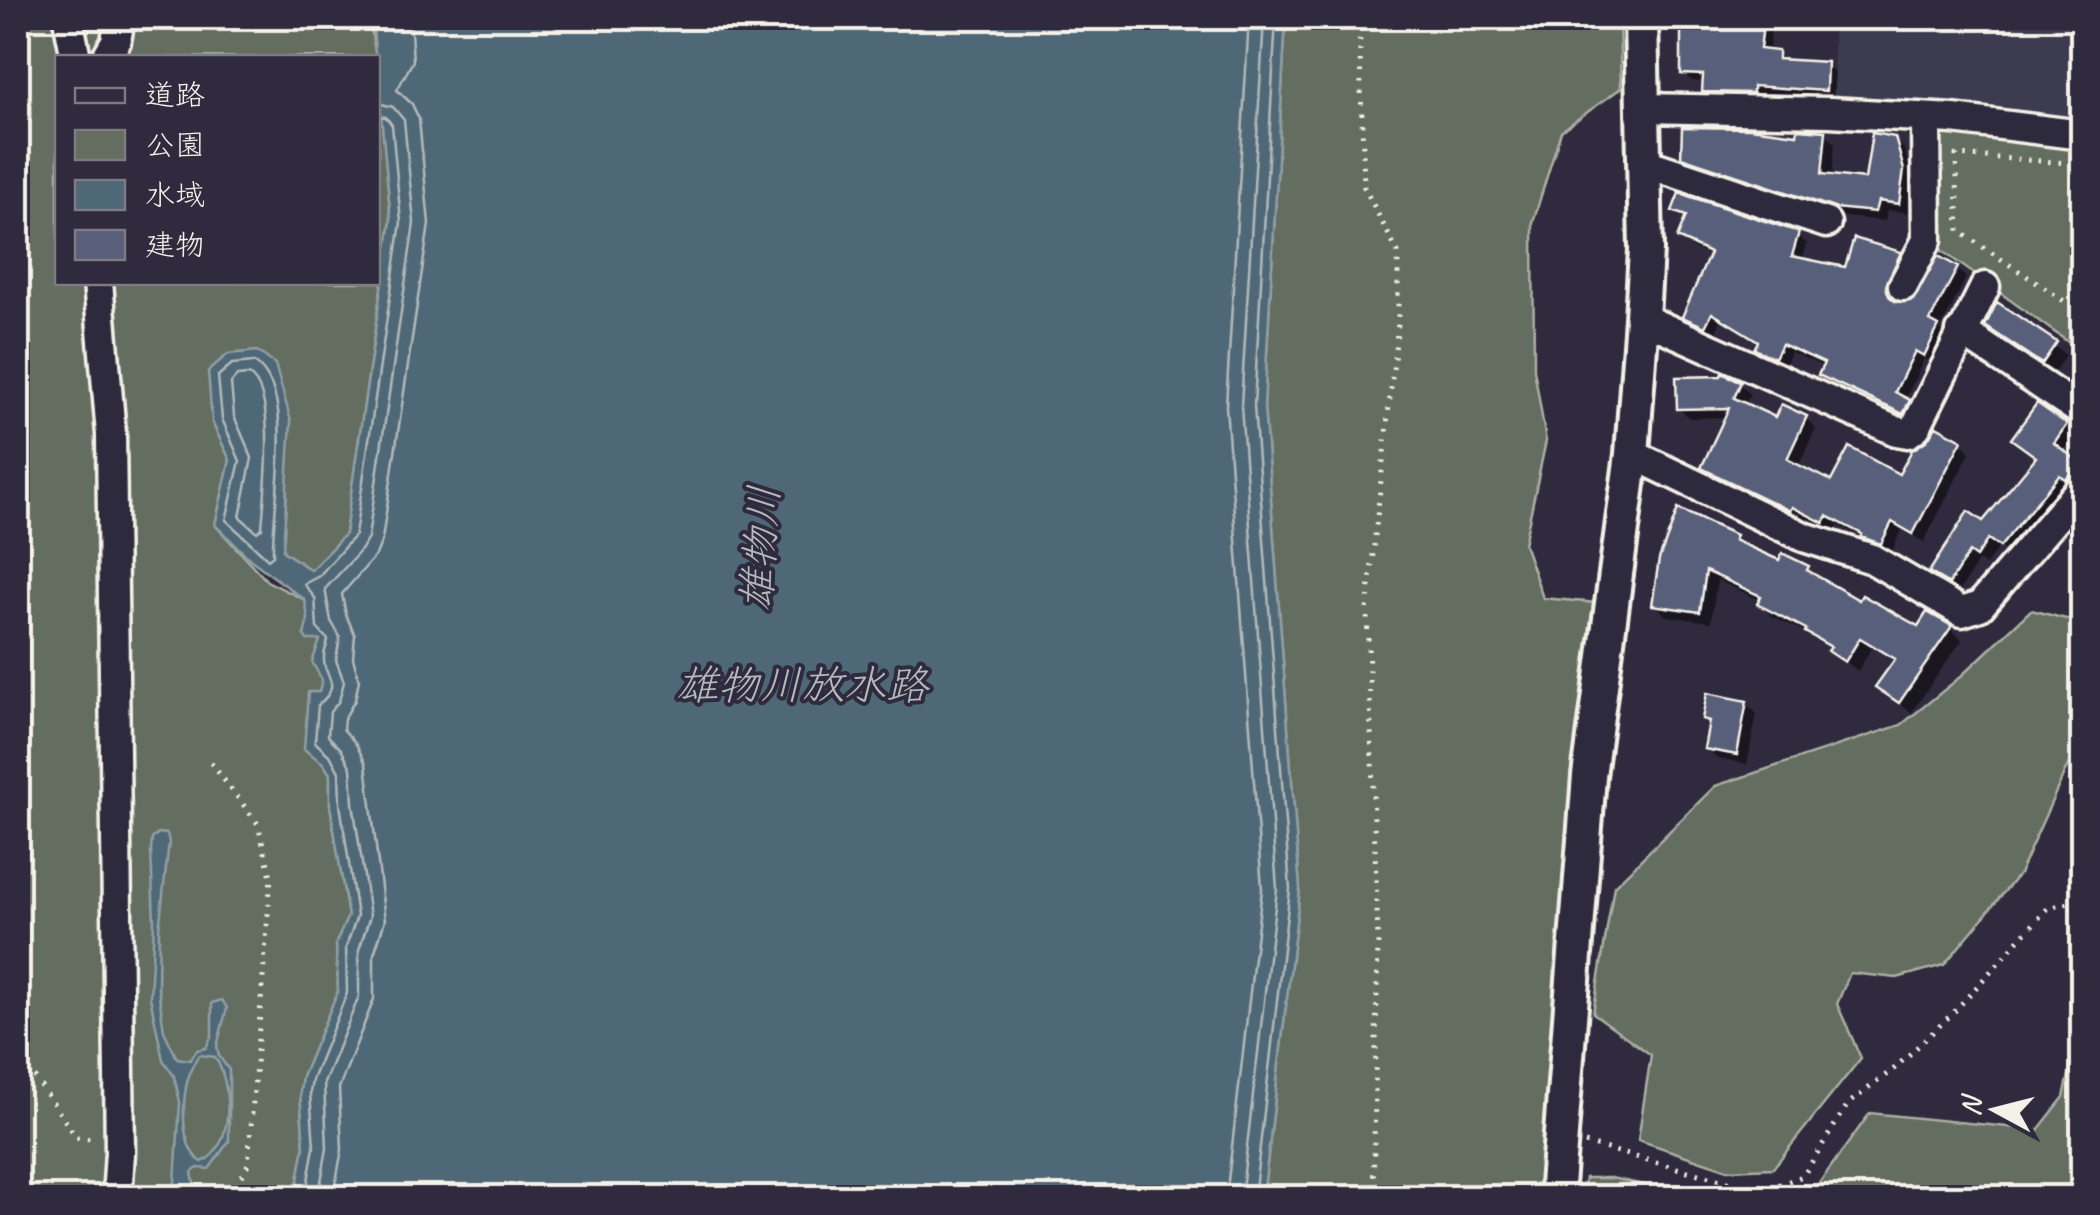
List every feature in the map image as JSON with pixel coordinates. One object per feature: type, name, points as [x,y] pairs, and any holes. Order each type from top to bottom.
[{"type":"street","points":[[68,18],[75,55]]},
{"type":"street","points":[[108,55],[116,41],[120,18]]},
{"type":"street","points":[[1556,1198],[1588,776],[1632,454],[1642,318],[1646,250],[1641,18]]},
{"type":"street","points":[[1644,108],[1830,112],[2082,135]]},
{"type":"street","points":[[1903,286],[1927,240],[1926,118]]},
{"type":"street","points":[[1645,164],[1826,223]]},
{"type":"street","points":[[98,285],[111,434],[120,1143],[117,1198]]},
{"type":"street","points":[[1642,318],[1908,433],[1916,427],[1985,286]]},
{"type":"street","points":[[1962,331],[2082,412]]},
{"type":"street","points":[[1632,454],[1804,536],[1872,560],[1962,612],[1980,606],[2081,491]]},
{"type":"path","points":[[1359,18],[1364,187],[1398,252],[1398,323],[1368,610],[1378,940],[1373,1198]]},
{"type":"path","points":[[2082,164],[1956,155],[1959,231],[2082,313]]},
{"type":"path","points":[[211,763],[258,824],[271,876],[248,1164],[231,1198]]},
{"type":"path","points":[[1560,1139],[1611,1148],[1750,1188],[1803,1176],[1848,1104],[1895,1068],[1953,1012],[2048,908],[2082,900]]},
{"type":"path","points":[[18,1092],[31,1071],[76,1137],[120,1143]]},
{"type":"shaded area","points":[[1833,18],[2082,18],[2082,123],[1834,104]]},
{"type":"green space","points":[[25,18],[369,18],[376,55],[55,55],[55,285],[380,285],[380,98],[391,221],[345,534],[311,570],[282,551],[287,490],[212,422],[230,460],[215,525],[267,581],[305,600],[322,651],[319,694],[304,749],[323,763],[330,774],[330,805],[348,916],[336,944],[338,991],[302,1077],[304,1147],[295,1197],[18,1198],[18,230]]},
{"type":"green space","points":[[1286,18],[1619,18],[1621,88],[1561,131],[1533,222],[1534,369],[1546,441],[1524,544],[1543,598],[1596,603],[1542,1197],[1263,1198],[1300,889],[1264,406]]},
{"type":"green space","points":[[1926,118],[2082,135],[2082,352],[1927,240]]},
{"type":"green space","points":[[2031,610],[2082,623],[2082,734],[2019,874],[1944,965],[1897,978],[1850,973],[1837,1004],[1861,1058],[1773,1168],[1728,1170],[1638,1140],[1651,1055],[1593,1013],[1614,886],[1715,786],[1901,725],[1959,678]]},
{"type":"green space","points":[[2082,1017],[2082,1197],[1809,1197],[1870,1113],[2038,1130],[2064,1097]]},
{"type":"green space","points":[[1585,1178],[1611,1178],[1701,1197],[1582,1197]]},
{"type":"water","name":"雄物川放水路","points":[[372,18],[1286,18],[1264,406],[1300,889],[1263,1197],[295,1197],[304,1147],[302,1077],[338,991],[336,943],[348,916],[330,805],[330,774],[323,763],[304,749],[308,692],[319,692],[322,680],[312,662],[320,640],[307,640],[304,635],[308,619],[305,600],[251,560],[215,525],[230,460],[212,422],[208,371],[228,354],[257,351],[275,364],[291,421],[283,551],[311,570],[345,534],[391,221],[380,103],[380,55],[375,55]]},
{"type":"water","points":[[158,833],[167,834],[169,842],[159,929],[158,987],[164,1031],[177,1058],[190,1060],[197,1050],[206,1048],[212,1035],[212,1003],[222,1000],[227,1008],[217,1046],[229,1070],[229,1141],[209,1169],[192,1172],[196,1197],[174,1197],[180,1102],[174,1076],[163,1060],[150,997],[154,922],[152,839]],"holes":[[[200,1055],[215,1057],[225,1082],[227,1114],[220,1143],[202,1162],[188,1142],[185,1094]]]},
{"type":"building","points":[[1681,18],[1764,18],[1760,49],[1778,51],[1778,59],[1827,62],[1826,91],[1753,86],[1753,93],[1702,92],[1703,75],[1681,74]]},
{"type":"building","points":[[1682,127],[1750,128],[1797,134],[1798,129],[1826,131],[1822,174],[1865,179],[1872,133],[1895,137],[1904,170],[1899,204],[1878,201],[1875,212],[1834,208],[1681,157]]},
{"type":"building","points":[[1679,193],[1799,232],[1792,256],[1845,267],[1854,238],[1901,252],[1886,286],[1896,302],[1913,300],[1938,256],[1958,267],[1930,321],[1939,326],[1924,356],[1915,351],[1895,392],[1910,400],[1903,414],[1818,375],[1824,363],[1782,344],[1775,358],[1754,349],[1758,341],[1712,313],[1705,327],[1682,317],[1710,253],[1677,238],[1686,216],[1672,211]]},
{"type":"building","points":[[1997,302],[2057,342],[2042,364],[1985,326]]},
{"type":"building","points":[[1722,373],[1741,382],[1734,398],[1775,417],[1781,404],[1807,416],[1787,459],[1831,481],[1849,447],[1899,474],[1912,450],[1927,440],[1936,426],[1962,440],[1913,534],[1892,522],[1881,544],[1827,516],[1824,523],[1792,507],[1790,511],[1701,468],[1729,408],[1677,409],[1676,377]]},
{"type":"building","points":[[2037,403],[2067,424],[2054,443],[2082,464],[2065,479],[2059,475],[2000,547],[1988,539],[1976,557],[1969,552],[1949,584],[1929,572],[1968,511],[1983,521],[2036,457],[2011,439]]},
{"type":"building","points":[[1678,509],[1779,560],[1782,553],[1809,566],[1807,570],[1859,600],[1862,595],[1918,626],[1927,612],[1952,626],[1899,703],[1875,687],[1895,659],[1860,638],[1845,662],[1806,629],[1757,604],[1761,596],[1706,571],[1700,612],[1652,605],[1659,559]]},
{"type":"building","points":[[1707,693],[1747,701],[1737,755],[1704,749],[1709,721],[1702,719]]},
{"type":"water label","name":"雄物川","points":[[759,548]]}]
